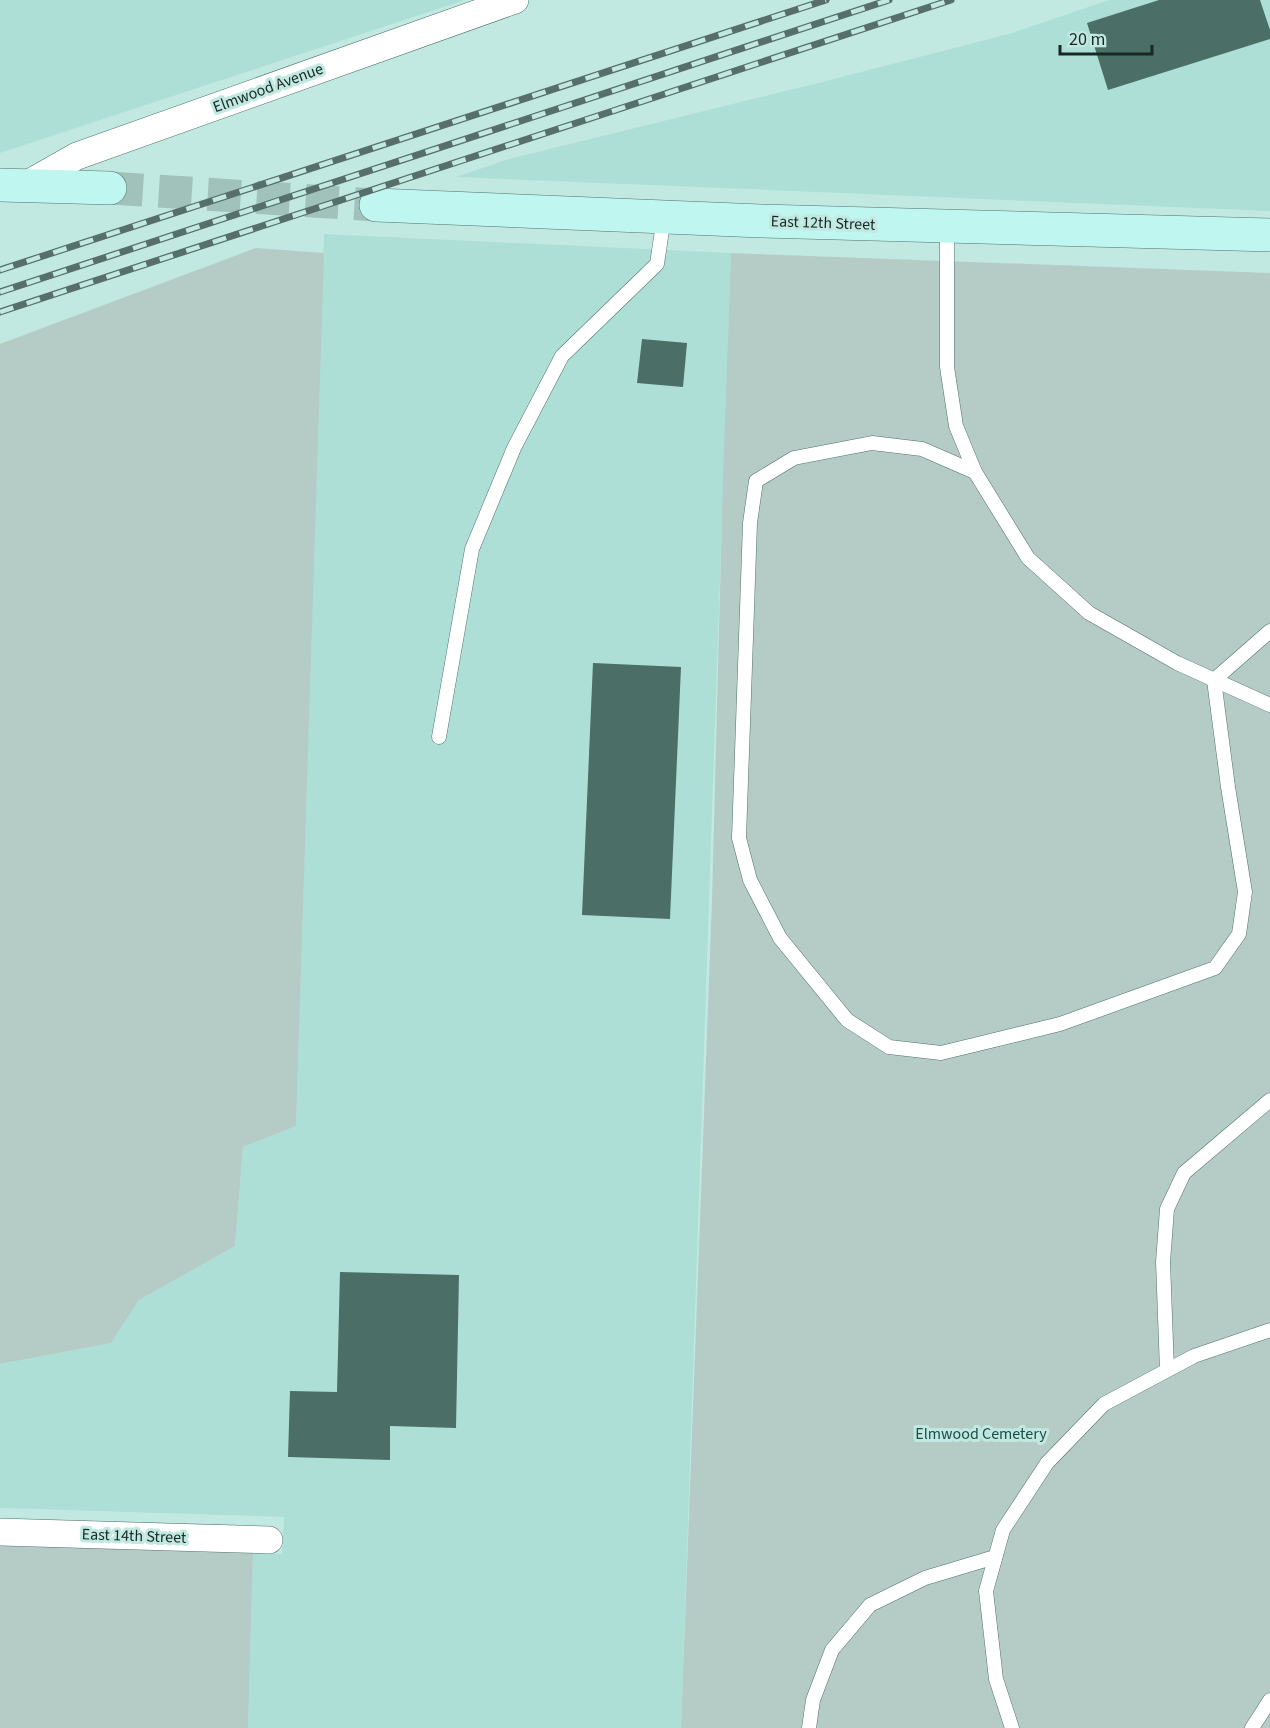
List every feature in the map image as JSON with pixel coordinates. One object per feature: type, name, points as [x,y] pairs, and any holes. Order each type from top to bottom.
[{"type":"street","name":"Elmwood Avenue","points":[[12,185],[77,156],[515,0]]},
{"type":"street","points":[[12,185],[110,188]]},
{"type":"street","name":"East 12th Street","points":[[376,205],[664,217],[1270,235]]},
{"type":"street","name":"East 14th Street","points":[[0,1532],[269,1540]]},
{"type":"lane","points":[[439,737],[472,549],[514,448],[562,356],[657,264],[664,217]]},
{"type":"lane","points":[[947,226],[947,368],[956,426],[975,472],[1028,558],[1089,613],[1177,663],[1270,705]]},
{"type":"lane","points":[[975,472],[922,449],[872,443],[794,458],[756,481],[750,523],[740,838],[750,880],[780,938],[847,1020],[889,1047],[941,1053],[1059,1024],[1215,968],[1239,934],[1245,892],[1214,680]]},
{"type":"lane","points":[[1214,680],[1270,631]]},
{"type":"lane","points":[[1167,1370],[1163,1262],[1167,1209],[1184,1173],[1270,1100]]},
{"type":"lane","points":[[1010,1725],[996,1679],[986,1591],[1003,1530],[1047,1463],[1104,1404],[1194,1356],[1270,1330]]},
{"type":"lane","points":[[809,1728],[813,1700],[832,1650],[870,1605],[925,1578],[995,1557]]},
{"type":"lane","points":[[1252,1728],[1270,1700]]},
{"type":"shaded area","points":[[0,0],[465,0],[0,153]]},
{"type":"shaded area","points":[[1109,0],[1270,0],[1270,211],[456,177],[509,159],[1009,34]]},
{"type":"shaded area","points":[[324,234],[731,253],[681,1728],[248,1728],[253,1553],[282,1554],[284,1517],[0,1508],[0,1364],[111,1343],[139,1300],[235,1246],[243,1147],[296,1126]]},
{"type":"green space","points":[[256,248],[324,253],[296,1126],[243,1147],[235,1246],[139,1300],[111,1343],[0,1364],[0,344]]},
{"type":"green space","name":"Elmwood Cemetery","points":[[731,253],[1270,273],[1270,1728],[681,1728],[712,900]]},
{"type":"green space","points":[[0,1544],[253,1553],[248,1728],[0,1728]]},
{"type":"building","points":[[1159,0],[1260,0],[1270,30],[1270,39],[1108,90],[1087,23]]},
{"type":"building","points":[[642,339],[687,343],[683,387],[637,383]]},
{"type":"building","points":[[593,663],[681,667],[670,919],[582,915]]},
{"type":"building","points":[[340,1272],[459,1275],[456,1428],[390,1426],[390,1460],[288,1457],[290,1391],[337,1392]]},
{"type":"tunnel","points":[[110,188],[376,205]]},
{"type":"railway","points":[[0,270],[826,0]]},
{"type":"railway","points":[[0,292],[889,0]]},
{"type":"railway","points":[[0,312],[951,0]]}]
